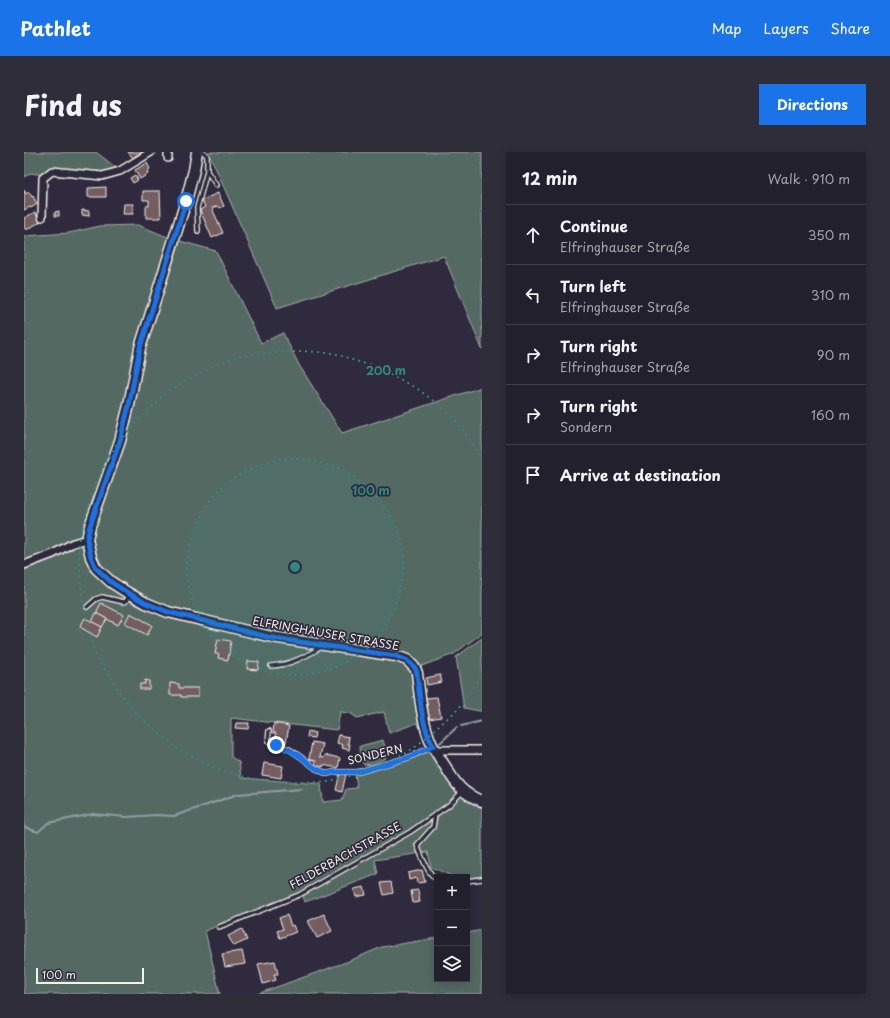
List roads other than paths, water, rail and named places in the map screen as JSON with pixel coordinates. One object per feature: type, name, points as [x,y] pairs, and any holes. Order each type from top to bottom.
[{"type":"street","points":[[42,217],[43,178],[52,171],[102,176],[120,171],[151,152]]},
{"type":"street","name":"ELFRINGHAUSER STRASSE","points":[[197,152],[186,201],[140,348],[120,441],[90,526],[87,539],[91,557],[96,568],[111,582],[146,603],[168,612],[272,638],[396,656],[406,660],[415,668],[417,673],[424,720],[433,747]]},
{"type":"street","points":[[24,565],[53,554],[73,543],[87,539]]},
{"type":"street","points":[[433,747],[482,750]]},
{"type":"street","points":[[433,747],[454,783],[463,791],[482,801]]},
{"type":"lane","points":[[198,231],[197,208],[207,171],[206,156],[203,152]]},
{"type":"lane","points":[[207,171],[216,185]]},
{"type":"lane","points":[[87,607],[96,599],[102,597],[124,602],[130,594]]},
{"type":"lane","points":[[271,666],[282,666],[305,657],[324,645]]},
{"type":"lane","name":"SONDERN","points":[[269,731],[268,741],[289,750],[315,768],[327,774],[334,772],[358,772],[410,757],[433,747]]},
{"type":"lane","name":"FELDERBACHSTRASSE","points":[[219,927],[299,896],[410,832],[450,805],[463,791]]},
{"type":"lane","points":[[434,878],[416,845],[433,827],[435,814]]},
{"type":"lane","points":[[470,881],[482,879]]},
{"type":"waterway","points":[[461,726],[482,721]]},
{"type":"waterway","points":[[440,743],[457,727]]},
{"type":"waterway","points":[[24,827],[38,832],[48,823],[93,814],[126,817],[156,815],[174,816],[238,794],[302,789]]}]
